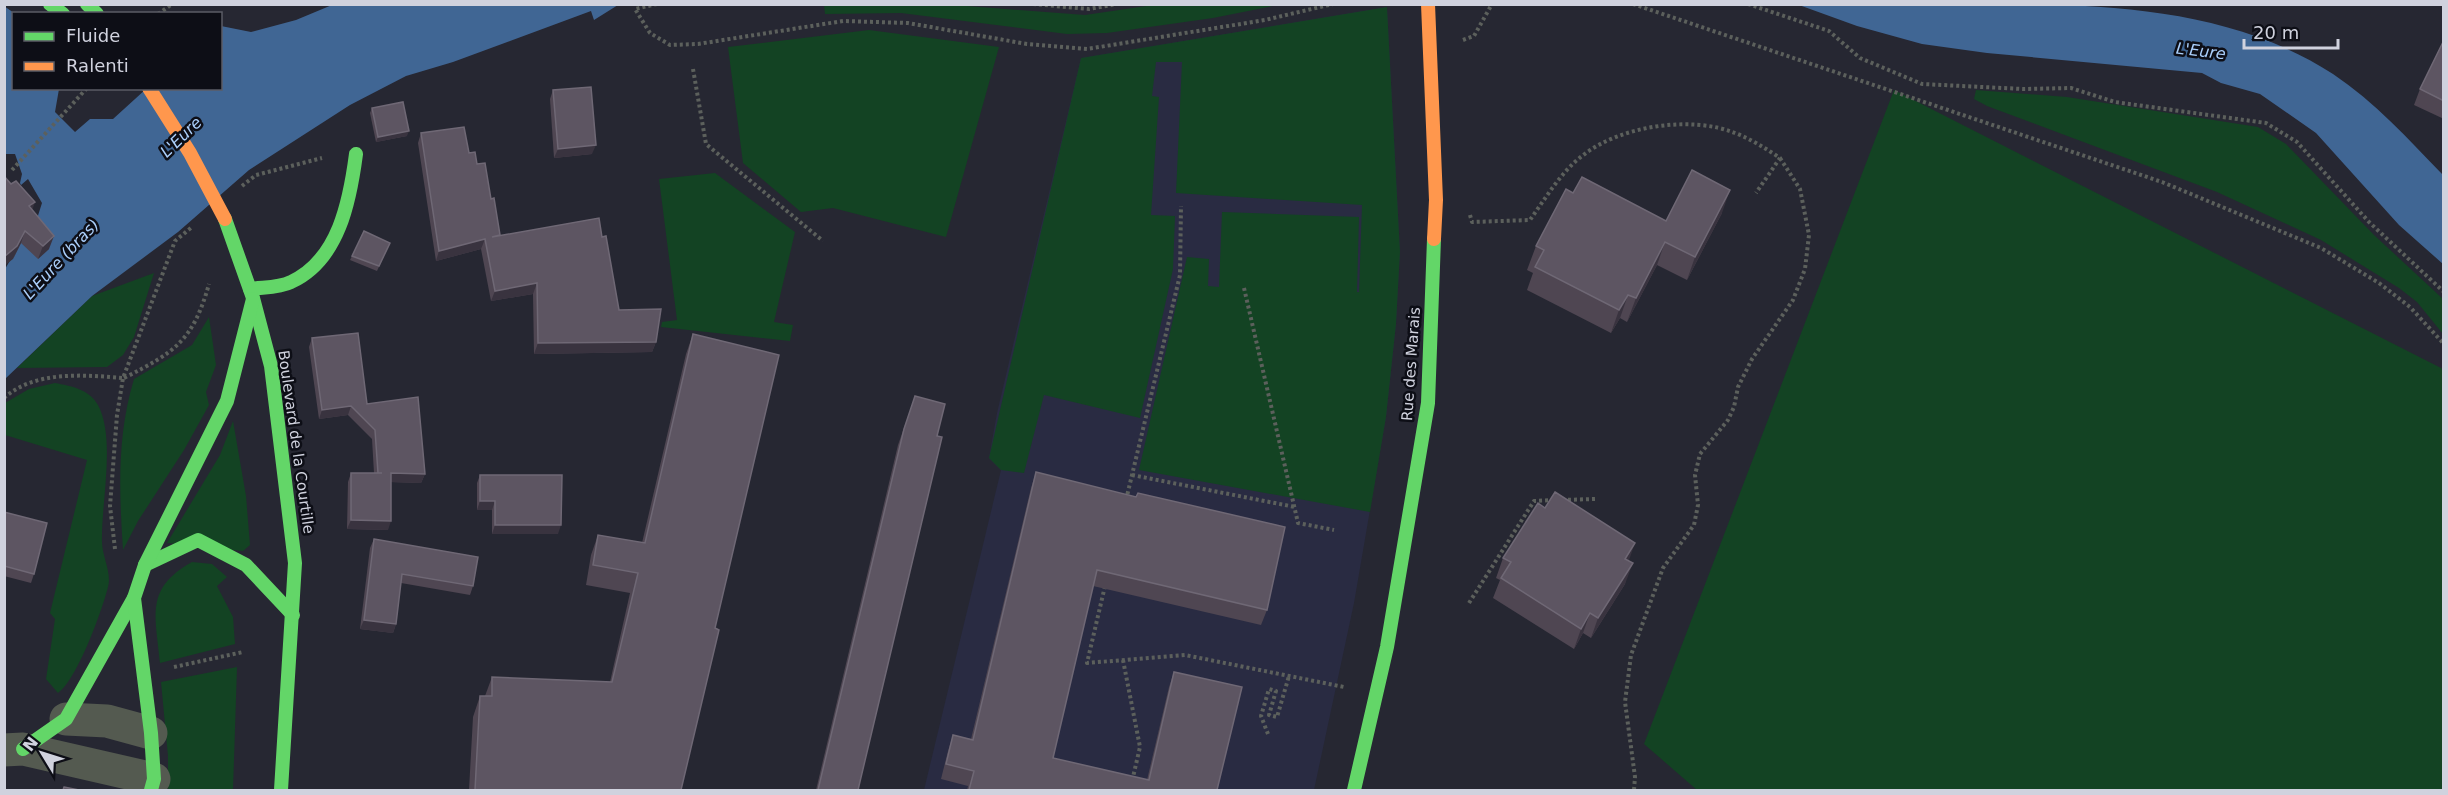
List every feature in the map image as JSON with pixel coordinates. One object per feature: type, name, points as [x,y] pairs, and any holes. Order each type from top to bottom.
[{"type":"main road","name":"Rue des Marais","points":[[1354,790],[1387,647],[1428,404],[1436,200],[1428,10]]},
{"type":"main road","name":"Boulevard de la Courtille","points":[[150,90],[190,153],[225,219],[252,293],[271,366],[295,563],[281,790]]},
{"type":"main road","points":[[14,749],[66,719],[134,598],[144,565],[227,401],[252,293],[290,282],[314,268],[319,262],[329,248],[351,193],[356,154]]},
{"type":"main road","points":[[144,565],[198,540],[246,565],[292,615]]},
{"type":"main road","points":[[134,598],[151,733],[152,784]]},
{"type":"street","points":[[66,719],[107,721],[151,733]]},
{"type":"street","points":[[14,749],[152,784]]},
{"type":"path","points":[[657,4],[645,5],[636,9],[650,33],[670,45],[698,44],[843,21],[908,23],[1027,44],[1087,49],[1265,20],[1333,4]]},
{"type":"path","points":[[1033,4],[1089,9],[1117,4]]},
{"type":"path","points":[[1430,50],[1474,36],[1491,4]]},
{"type":"path","points":[[1633,4],[2162,182],[2321,248],[2387,289],[2410,307],[2444,344]]},
{"type":"path","points":[[1748,4],[1829,31],[1860,58],[1922,84],[2023,89],[2071,88],[2115,102],[2266,123],[2297,142],[2369,222],[2444,292]]},
{"type":"path","points":[[693,69],[706,144],[823,241]]},
{"type":"path","points":[[12,170],[85,90]]},
{"type":"path","points":[[1436,200],[1465,201],[1473,222],[1530,220],[1581,156],[1609,139],[1638,129],[1672,125],[1734,132],[1780,158],[1800,189],[1809,235],[1805,269],[1793,300],[1752,359],[1738,387],[1734,407],[1728,420],[1700,454],[1695,475],[1698,505],[1694,525],[1663,568],[1630,655],[1625,702],[1635,777],[1634,790]]},
{"type":"path","points":[[1756,193],[1780,158]]},
{"type":"path","points":[[1124,509],[1180,275],[1181,206]]},
{"type":"path","points":[[134,598],[118,572],[110,506],[117,415],[123,378],[165,267]]},
{"type":"path","points":[[4,398],[17,386],[59,377],[82,375],[123,378],[172,352],[190,332],[202,308],[209,284]]},
{"type":"path","points":[[1244,288],[1298,523],[1334,530]]},
{"type":"path","points":[[1132,476],[1295,507]]},
{"type":"path","points":[[1469,603],[1534,501],[1594,499]]},
{"type":"path","points":[[1108,575],[1087,663],[1185,655],[1351,688]]},
{"type":"path","points":[[1123,660],[1140,747],[1130,790]]},
{"type":"path","points":[[1268,734],[1261,716],[1269,689],[1276,691],[1269,715],[1277,717],[1289,676]]},
{"type":"shaded area","points":[[1387,7],[1400,252],[1396,324],[1386,417],[1354,603],[1314,790],[924,790],[1001,470],[989,458],[997,413],[1081,58]]},
{"type":"green space","points":[[1160,4],[1278,5],[1213,18],[1107,33],[1067,34],[901,13],[825,14],[824,5],[954,5],[1085,15]]},
{"type":"green space","points":[[1387,7],[1400,252],[1396,324],[1386,417],[1370,512],[1139,470],[1187,257],[1209,259],[1208,286],[1219,287],[1222,212],[1359,217],[1357,292],[1359,292],[1362,205],[1176,193],[1182,62],[1156,62],[1152,96],[1159,97],[1151,215],[1175,216],[1173,269],[1140,418],[1044,395],[1024,473],[1001,470],[989,458],[1081,58]]},
{"type":"green space","points":[[869,30],[999,47],[946,237],[833,208],[801,212],[743,163],[728,47]]},
{"type":"green space","points":[[1894,90],[2443,369],[2443,790],[1697,790],[1644,744]]},
{"type":"green space","points":[[1976,90],[2067,97],[2258,127],[2286,144],[2374,235],[2443,299],[2443,334],[2417,302],[2399,288],[2321,240],[2217,192],[1987,106],[1974,99]]},
{"type":"green space","points":[[715,173],[795,232],[774,322],[793,325],[790,341],[661,327],[662,322],[677,320],[659,179]]},
{"type":"green space","points":[[154,273],[134,337],[123,355],[107,367],[17,368],[92,296]]},
{"type":"green space","points":[[209,317],[216,365],[206,392],[209,405],[184,450],[138,521],[123,550],[122,442],[128,400],[134,379],[192,345]]},
{"type":"green space","points":[[55,383],[79,389],[90,395],[98,405],[103,419],[107,453],[102,542],[109,582],[81,660],[58,693],[46,679],[55,619],[50,613],[87,460],[5,435],[5,403],[29,389]]},
{"type":"green space","points":[[233,421],[246,496],[250,545],[243,551],[167,543],[220,455]]},
{"type":"green space","points":[[192,562],[212,564],[227,577],[217,586],[233,617],[235,644],[160,663],[156,605],[166,582]]},
{"type":"green space","points":[[237,667],[233,790],[168,790],[168,756],[161,682]]},
{"type":"water","name":"L'Eure","points":[[2018,4],[2111,8],[2158,13],[2204,22],[2249,34],[2292,51],[2333,74],[2363,97],[2443,175],[2443,264],[2399,225],[2316,133],[2260,94],[2221,83],[2202,73],[1987,53],[1922,44],[1857,26],[1799,5]]},
{"type":"water","points":[[332,5],[618,5],[594,20],[591,11],[453,62],[406,76],[350,105],[249,170],[178,232],[92,296],[5,379],[5,269],[24,237],[34,228],[42,203],[28,179],[21,185],[22,174],[15,154],[5,154],[4,6],[13,12],[12,90],[59,90],[55,112],[75,132],[90,119],[113,119],[145,90],[222,90],[222,26],[251,32],[296,20]]},
{"type":"building","points":[[2444,40],[2444,101],[2420,89]]},
{"type":"building","points":[[591,87],[596,145],[558,149],[553,90]]},
{"type":"building","points":[[403,102],[409,131],[378,137],[372,108]]},
{"type":"building","points":[[464,127],[469,153],[475,152],[477,164],[485,163],[491,199],[494,198],[500,235],[492,237],[599,218],[602,237],[606,236],[619,310],[661,309],[656,342],[538,343],[537,283],[495,291],[485,239],[439,251],[421,133]]},
{"type":"building","points":[[1692,170],[1730,190],[1695,257],[1665,242],[1636,298],[1628,295],[1619,310],[1535,267],[1544,250],[1536,246],[1566,189],[1573,193],[1582,177],[1666,221]]},
{"type":"building","points":[[4,176],[11,184],[16,181],[35,202],[29,206],[54,236],[43,246],[25,231],[17,246],[4,257]]},
{"type":"building","points":[[364,231],[390,243],[379,266],[352,256]]},
{"type":"building","points":[[358,333],[367,404],[418,397],[425,474],[391,473],[391,521],[351,520],[351,473],[378,473],[375,430],[351,406],[322,410],[312,338]]},
{"type":"building","points":[[693,334],[779,355],[715,628],[719,630],[681,790],[475,790],[480,696],[492,696],[492,677],[612,682],[638,573],[593,565],[598,535],[645,543]]},
{"type":"building","points":[[915,396],[945,404],[937,436],[942,437],[858,790],[818,790],[904,429]]},
{"type":"building","points":[[1036,472],[1136,497],[1138,493],[1285,527],[1267,610],[1097,570],[1053,758],[1149,780],[1174,672],[1242,687],[1217,790],[969,790],[974,771],[946,764],[953,735],[973,740]]},
{"type":"building","points":[[480,475],[562,475],[561,525],[495,525],[495,501],[480,501]]},
{"type":"building","points":[[1555,492],[1635,543],[1625,559],[1633,563],[1598,618],[1590,613],[1581,629],[1501,578],[1511,562],[1503,558],[1538,503],[1545,508]]},
{"type":"building","points":[[4,512],[47,523],[34,574],[4,566]]},
{"type":"building","points":[[374,539],[478,557],[473,586],[402,574],[396,624],[364,620]]},
{"type":"building","points":[[64,787],[79,790],[63,790]]},
{"type":"traffic: fast","points":[[50,4],[60,12]]},
{"type":"traffic: fast","points":[[87,4],[95,12]]},
{"type":"traffic: fast","points":[[250,289],[291,282],[321,259],[339,227],[350,190],[356,154]]},
{"type":"traffic: fast","points":[[225,219],[253,298],[271,366],[295,563],[281,790]]},
{"type":"traffic: fast","points":[[1354,790],[1387,647],[1428,403],[1434,239]]},
{"type":"traffic: fast","points":[[151,790],[154,779],[151,733],[134,598],[145,565],[227,401],[253,299]]},
{"type":"traffic: fast","points":[[145,565],[198,540],[246,565],[293,615]]},
{"type":"traffic: fast","points":[[23,749],[66,719],[134,598]]},
{"type":"traffic: slow","points":[[1428,4],[1436,200],[1434,239]]},
{"type":"traffic: slow","points":[[150,90],[190,153],[225,219]]},
{"type":"water label","name":"L'Eure (bras)","points":[[61,259]]}]
